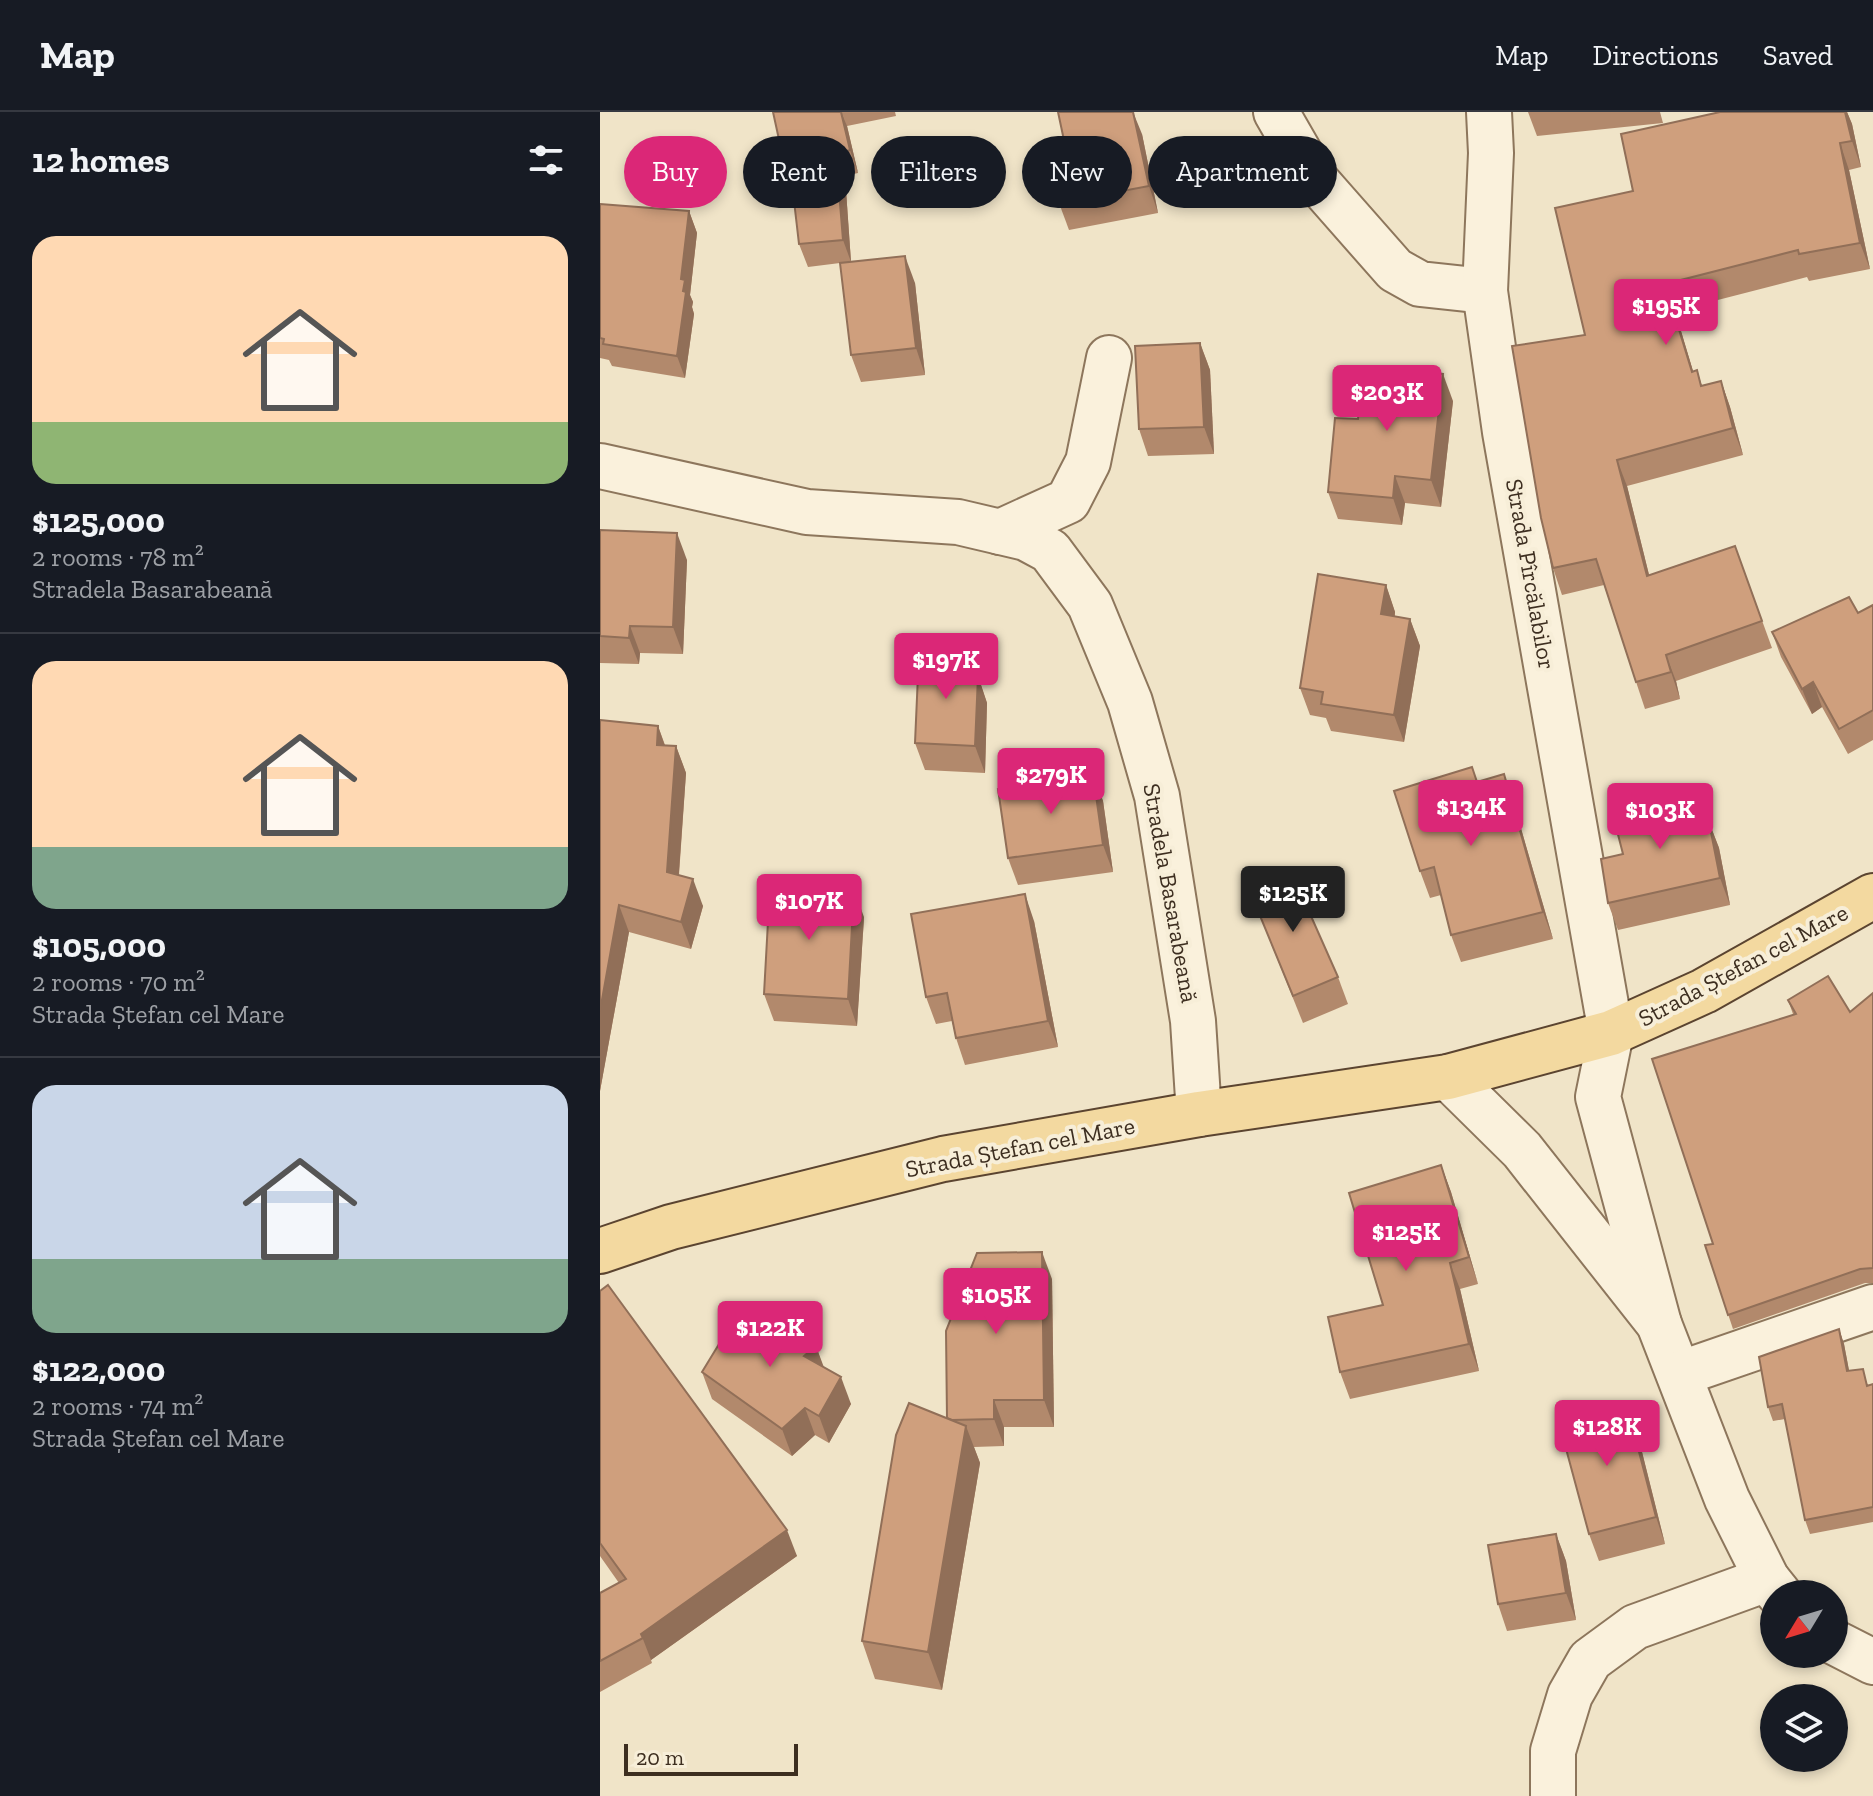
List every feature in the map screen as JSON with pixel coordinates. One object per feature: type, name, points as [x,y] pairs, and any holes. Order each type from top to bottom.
[{"type":"main road","name":"Strada Ștefan cel Mare","points":[[600,1251],[671,1227],[943,1159],[1199,1114],[1448,1077],[1611,1033],[1704,991],[1873,896]]},
{"type":"street","points":[[1276,112],[1314,178],[1395,270],[1420,284],[1485,291]]},
{"type":"street","name":"Strada Pîrcălabilor","points":[[1489,112],[1491,153],[1485,291],[1505,432],[1611,1033]]},
{"type":"street","points":[[600,466],[807,512],[958,522],[1000,532],[1068,501],[1088,462],[1109,358]]},
{"type":"street","name":"Stradela Basarabeană","points":[[1000,532],[1026,538],[1050,551],[1090,605],[1130,702],[1157,796],[1193,1021],[1199,1114]]},
{"type":"street","name":"Strada Ștefan cel Mare","points":[[1611,1033],[1598,1097],[1659,1324],[1727,1499],[1769,1580]]},
{"type":"street","name":"Strada Ștefan cel Mare","points":[[1448,1077],[1522,1150],[1659,1324]]},
{"type":"street","points":[[1679,1374],[1873,1307]]},
{"type":"street","points":[[1553,1796],[1553,1751],[1570,1695],[1590,1660],[1635,1627],[1760,1591]]},
{"type":"street","points":[[1848,1649],[1873,1662]]},
{"type":"building","points":[[773,112],[841,112],[847,136],[778,136]]},
{"type":"building","points":[[1058,112],[1133,112],[1148,186],[1132,189],[1132,136],[1063,136]]},
{"type":"building","points":[[1720,112],[1845,112],[1852,141],[1840,143],[1860,243],[1799,254],[1798,250],[1665,284],[1692,372],[1697,370],[1701,386],[1721,381],[1733,428],[1617,460],[1647,576],[1735,546],[1762,621],[1666,655],[1671,672],[1636,682],[1596,559],[1553,568],[1541,518],[1512,346],[1585,335],[1555,208],[1633,191],[1621,134]]},
{"type":"building","points":[[600,204],[689,211],[681,279],[685,280],[683,291],[686,292],[677,356],[603,344],[604,339],[600,338]]},
{"type":"building","points":[[795,208],[840,208],[843,240],[799,244]]},
{"type":"building","points":[[905,256],[916,348],[851,355],[840,263]]},
{"type":"building","points":[[1200,343],[1204,427],[1139,429],[1135,346]]},
{"type":"building","points":[[1363,366],[1443,374],[1431,480],[1395,476],[1393,498],[1328,492],[1335,418],[1358,419]]},
{"type":"building","points":[[600,530],[677,533],[673,627],[630,626],[629,638],[600,636]]},
{"type":"building","points":[[1318,574],[1386,585],[1381,614],[1410,619],[1394,715],[1321,704],[1323,692],[1300,688]]},
{"type":"building","points":[[1849,597],[1858,613],[1873,605],[1873,710],[1839,729],[1813,682],[1802,689],[1772,632]]},
{"type":"building","points":[[919,652],[966,655],[965,675],[978,676],[975,746],[915,743]]},
{"type":"building","points":[[600,720],[658,726],[657,745],[676,746],[667,872],[693,879],[681,922],[619,905],[600,1011]]},
{"type":"building","points":[[1472,767],[1477,782],[1504,774],[1543,912],[1451,935],[1434,867],[1420,871],[1394,791]]},
{"type":"building","points":[[1093,774],[1103,845],[1008,858],[998,789]]},
{"type":"building","points":[[1698,796],[1704,823],[1709,822],[1720,878],[1608,903],[1601,859],[1623,854],[1613,815]]},
{"type":"building","points":[[1291,871],[1338,977],[1293,996],[1249,889]]},
{"type":"building","points":[[770,885],[854,890],[848,999],[764,994]]},
{"type":"building","points":[[1025,894],[1048,1021],[956,1038],[947,993],[926,997],[911,914]]},
{"type":"building","points":[[1828,976],[1850,1012],[1873,993],[1873,1268],[1860,1269],[1728,1315],[1705,1245],[1713,1244],[1652,1059],[1796,1014],[1788,1000]]},
{"type":"building","points":[[1441,1165],[1469,1257],[1450,1263],[1469,1344],[1340,1372],[1328,1317],[1383,1305],[1349,1193]]},
{"type":"building","points":[[1042,1252],[1044,1400],[994,1400],[994,1419],[947,1418],[946,1331],[977,1253]]},
{"type":"building","points":[[608,1285],[787,1530],[641,1634],[643,1638],[600,1661],[600,1593],[626,1579],[600,1543],[600,1291]]},
{"type":"building","points":[[744,1303],[816,1346],[804,1356],[841,1377],[819,1416],[805,1408],[782,1429],[702,1372]]},
{"type":"building","points":[[1839,1329],[1847,1371],[1863,1369],[1867,1386],[1873,1384],[1873,1507],[1805,1520],[1782,1404],[1768,1407],[1759,1357]]},
{"type":"building","points":[[1626,1402],[1656,1517],[1589,1534],[1558,1419]]},
{"type":"building","points":[[909,1403],[966,1426],[928,1652],[862,1641],[896,1435]]},
{"type":"building","points":[[1556,1534],[1566,1593],[1498,1604],[1488,1545]]}]
